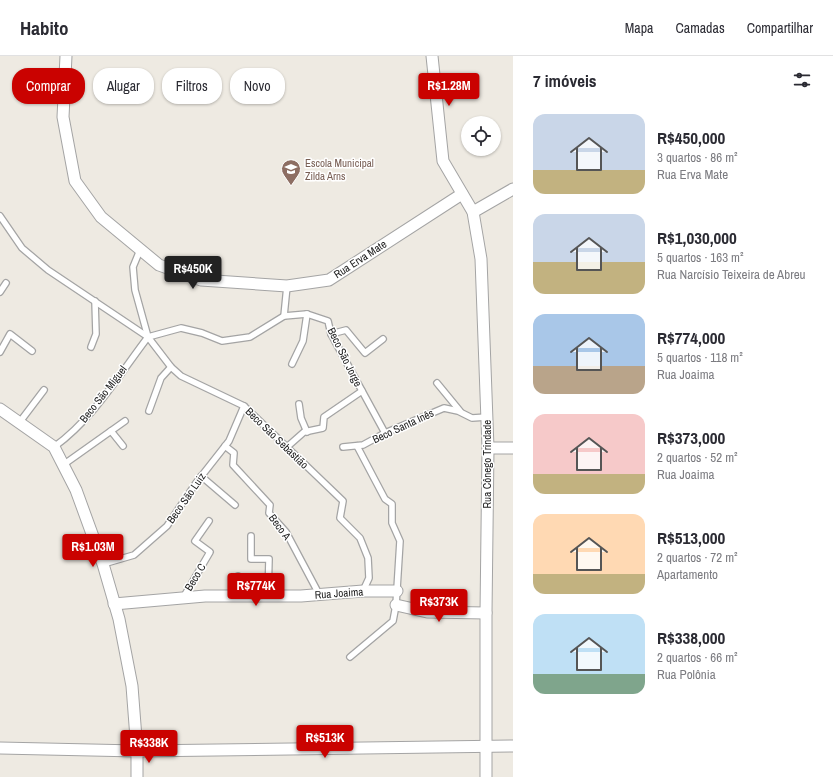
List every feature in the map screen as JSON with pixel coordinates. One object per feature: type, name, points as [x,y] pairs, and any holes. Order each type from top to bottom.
[{"type":"street","name":"Rua Erva Mate","points":[[66,56],[63,117],[75,181],[101,217],[159,265],[201,280],[287,286],[328,280],[462,194]]},
{"type":"street","name":"Rua Cônego Trindade","points":[[432,56],[443,161],[474,212],[481,259],[488,448],[486,777]]},
{"type":"street","points":[[474,212],[513,188]]},
{"type":"street","points":[[0,409],[54,448],[76,490],[103,564],[119,619],[132,686],[137,751],[137,777]]},
{"type":"street","points":[[488,448],[513,448]]},
{"type":"street","name":"Rua Joaima","points":[[114,604],[205,596],[320,595],[364,591],[397,591]]},
{"type":"street","points":[[396,605],[426,612],[486,613]]},
{"type":"street","points":[[0,748],[137,751],[513,746]]},
{"type":"lane","name":"Beco São Sebastião","points":[[0,216],[22,248],[48,270],[148,337],[181,376],[244,406],[253,412],[343,501],[340,518],[360,538],[368,558],[369,578],[364,591]]},
{"type":"lane","points":[[140,250],[133,267],[135,290],[148,337]]},
{"type":"lane","points":[[0,292],[6,282]]},
{"type":"lane","points":[[284,316],[287,286]]},
{"type":"lane","points":[[91,347],[96,334],[95,301]]},
{"type":"lane","points":[[292,364],[303,341],[307,314]]},
{"type":"lane","name":"Beco São Jorge","points":[[148,337],[182,328],[202,333],[222,341],[250,337],[284,316],[307,314],[328,321],[331,334],[385,433]]},
{"type":"lane","points":[[331,334],[346,330],[364,353],[382,339]]},
{"type":"lane","points":[[0,352],[10,334],[32,352]]},
{"type":"lane","name":"Beco São Miguel","points":[[54,448],[67,438],[91,413],[148,337]]},
{"type":"lane","points":[[149,411],[161,378],[171,366]]},
{"type":"lane","points":[[437,383],[462,413]]},
{"type":"lane","points":[[19,423],[44,390]]},
{"type":"lane","points":[[287,447],[304,432],[323,428],[324,417],[362,391]]},
{"type":"lane","points":[[299,404],[301,418],[307,432]]},
{"type":"lane","name":"Beco São Luiz","points":[[103,564],[134,555],[168,526],[201,476],[225,446],[244,406]]},
{"type":"lane","name":"Beco Santa Inês","points":[[343,447],[363,445],[385,433],[444,408],[462,413],[472,418],[486,417]]},
{"type":"lane","points":[[63,465],[125,421]]},
{"type":"lane","points":[[111,431],[123,446]]},
{"type":"lane","name":"Beco A","points":[[225,446],[234,453],[233,465],[270,505],[269,513],[286,532],[320,595]]},
{"type":"lane","points":[[350,657],[393,621],[396,605],[400,541],[392,523],[392,504],[385,499],[357,446]]},
{"type":"lane","points":[[201,476],[236,505]]},
{"type":"lane","name":"Beco C","points":[[183,598],[210,552],[195,541],[209,521]]},
{"type":"lane","points":[[252,536],[251,559],[269,559],[268,596]]},
{"type":"lane","points":[[238,576],[240,596]]},
{"type":"place","name":"Escola Municipal Zilda Arns","points":[[291,186]]}]
